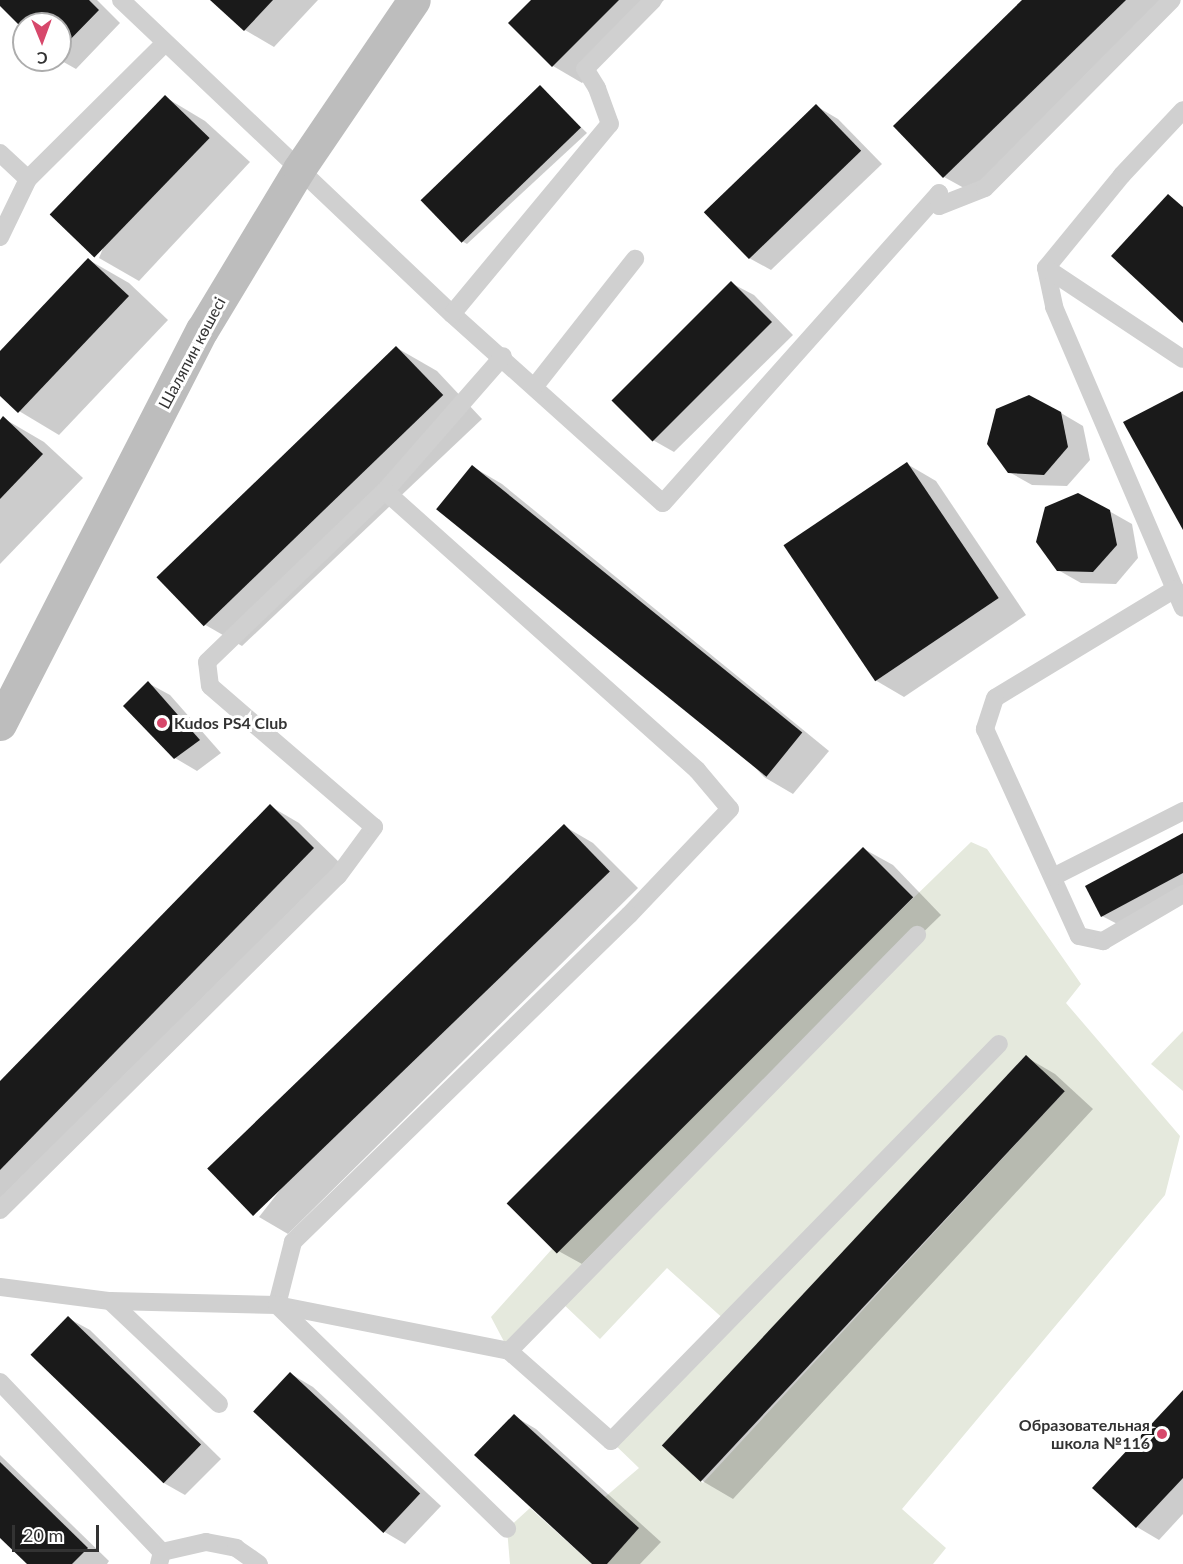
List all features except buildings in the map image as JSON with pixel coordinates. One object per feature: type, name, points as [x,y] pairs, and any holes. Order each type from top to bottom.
[{"type":"main road","name":"Шаляпин көшесі","points":[[0,724],[202,330],[299,169],[414,0]]},
{"type":"lane","points":[[122,0],[452,314],[503,356],[663,502],[939,193],[939,206],[985,188],[1172,0]]},
{"type":"lane","points":[[452,314],[610,124],[597,88],[585,69],[653,0]]},
{"type":"lane","points":[[0,237],[28,179],[165,43]]},
{"type":"lane","points":[[1046,268],[1122,175],[1183,110]]},
{"type":"lane","points":[[0,153],[28,179]]},
{"type":"lane","points":[[535,386],[635,259]]},
{"type":"lane","points":[[1046,268],[1183,359]]},
{"type":"lane","points":[[1046,268],[1054,307],[1183,608]]},
{"type":"lane","points":[[0,1210],[338,876],[374,827],[210,686],[207,662],[385,491],[503,356]]},
{"type":"lane","points":[[277,1305],[293,1242],[629,915],[730,808],[697,770],[385,491]]},
{"type":"lane","points":[[1175,589],[995,698],[984,729],[1079,936],[1103,941],[1183,894]]},
{"type":"lane","points":[[1053,877],[1183,811]]},
{"type":"lane","points":[[509,1351],[917,935]]},
{"type":"lane","points":[[0,1287],[110,1301],[277,1305],[509,1351],[611,1441],[999,1044]]},
{"type":"lane","points":[[110,1301],[219,1404]]},
{"type":"lane","points":[[277,1305],[507,1529]]},
{"type":"lane","points":[[0,1382],[161,1558],[206,1542],[236,1548],[260,1564]]},
{"type":"shaded area","points":[[971,842],[987,849],[1081,984],[1066,1003],[1180,1136],[1165,1195],[902,1509],[946,1548],[933,1564],[607,1564],[639,1528],[605,1497],[639,1468],[611,1441],[727,1322],[667,1268],[600,1339],[559,1300],[509,1351],[491,1317],[552,1249]],"holes":[[[1025,1056],[1064,1092],[703,1483],[664,1447]]]},
{"type":"shaded area","points":[[1183,1031],[1183,1091],[1151,1064]]},
{"type":"shaded area","points":[[530,1508],[592,1564],[510,1564],[507,1529]]},
{"type":"place","name":"Kudos PS4 Club","points":[[162,723]]},
{"type":"place","name":"Образовательная школа №116","points":[[1162,1434]]}]
